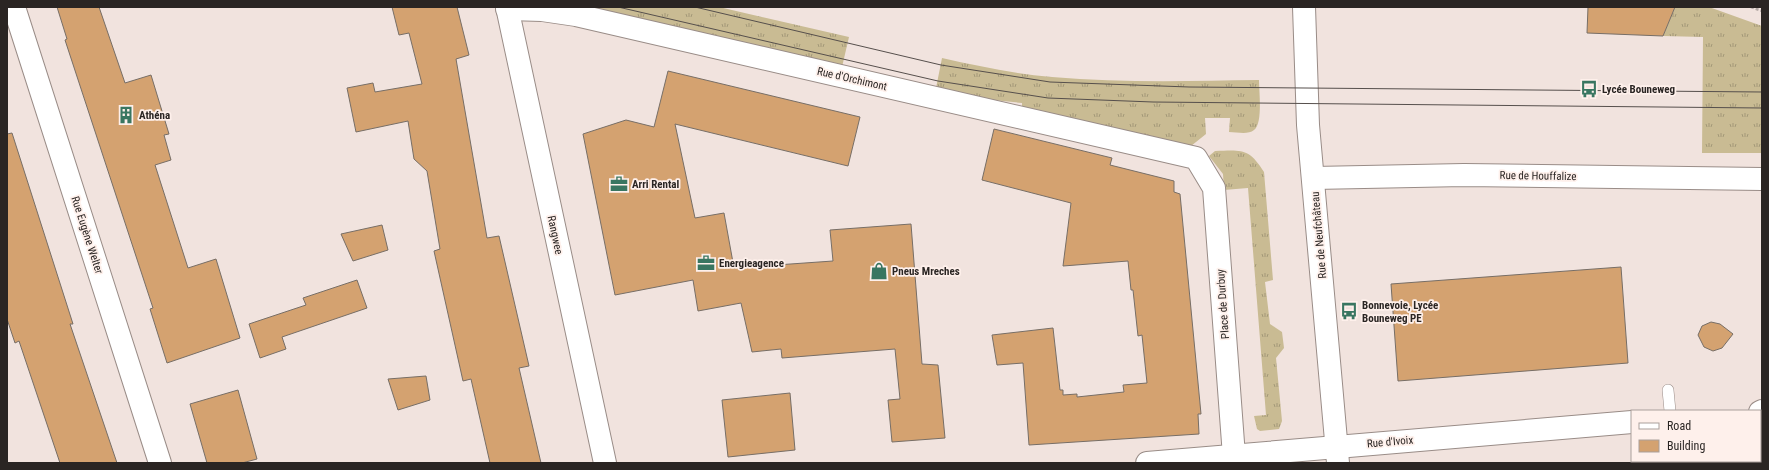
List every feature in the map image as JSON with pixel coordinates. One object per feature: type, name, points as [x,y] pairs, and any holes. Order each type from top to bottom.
[{"type":"street","name":"Rue de Neufchâteau","points":[[1304,7],[1308,125],[1314,178],[1337,455]]},
{"type":"street","name":"Rue d'Orchimont","points":[[507,8],[542,10],[576,15],[1196,158]]},
{"type":"street","name":"Rangwee","points":[[507,8],[606,463]]},
{"type":"street","name":"Rue Eugène Welter","points":[[13,14],[160,463]]},
{"type":"street","name":"Place de Durbuy","points":[[1196,158],[1214,188],[1234,456]]},
{"type":"street","name":"Rue de Houffalize","points":[[1314,178],[1464,175],[1762,179]]},
{"type":"street","name":"Rue d'Ivoix","points":[[1147,463],[1234,456],[1337,455],[1631,422]]},
{"type":"lane","points":[[1668,390],[1670,410]]},
{"type":"path","points":[[1751,7],[1762,11]]},
{"type":"green space","points":[[578,7],[719,7],[849,37],[842,67]]},
{"type":"green space","points":[[1675,7],[1709,7],[1762,26],[1762,153],[1702,153],[1703,37],[1663,36]]},
{"type":"green space","points":[[942,58],[1010,72],[1078,79],[1156,81],[1259,80],[1259,121],[1257,127],[1252,132],[1239,133],[1229,132],[1230,118],[1205,118],[1206,134],[1191,146],[1022,109],[1022,103],[993,100],[936,88]]},
{"type":"green space","points":[[1232,150],[1244,152],[1254,158],[1264,172],[1273,280],[1265,282],[1270,324],[1282,332],[1284,348],[1276,358],[1282,421],[1279,429],[1260,431],[1257,429],[1254,416],[1266,415],[1248,188],[1224,190],[1223,174],[1209,156],[1215,151]]},
{"type":"building","points":[[57,7],[99,7],[125,83],[151,75],[169,134],[164,135],[171,160],[155,165],[188,268],[216,259],[240,338],[167,363],[150,309],[153,308],[65,40],[67,39]]},
{"type":"building","points":[[392,7],[457,7],[469,55],[456,59],[487,238],[499,236],[529,366],[519,368],[541,463],[490,463],[471,379],[463,381],[434,251],[440,249],[427,171],[414,159],[408,121],[356,132],[347,88],[373,83],[375,92],[422,84],[409,33],[399,35]]},
{"type":"building","points":[[1588,7],[1675,7],[1663,36],[1587,33]]},
{"type":"building","points":[[668,71],[860,117],[848,166],[675,124],[695,218],[724,213],[734,268],[833,261],[830,230],[911,224],[922,364],[938,365],[945,438],[892,442],[888,400],[900,399],[895,349],[782,358],[781,349],[752,352],[741,303],[698,311],[693,280],[615,295],[583,134],[626,120],[654,127]]},
{"type":"building","points":[[994,129],[1112,158],[1110,165],[1174,181],[1174,192],[1180,194],[1201,414],[1198,414],[1199,434],[1029,445],[1023,363],[997,365],[992,335],[1053,328],[1060,390],[1063,390],[1063,395],[1077,394],[1077,397],[1124,392],[1123,385],[1147,383],[1142,335],[1138,336],[1128,261],[1063,266],[1071,203],[982,180]]},
{"type":"building","points":[[12,133],[73,324],[70,324],[117,463],[60,463],[19,341],[15,343],[7,319],[7,134]]},
{"type":"building","points":[[382,225],[388,250],[353,261],[341,234]]},
{"type":"building","points":[[1621,267],[1628,363],[1398,381],[1391,284]]},
{"type":"building","points":[[357,280],[367,308],[282,337],[286,349],[260,358],[249,324],[306,305],[303,298]]},
{"type":"building","points":[[1711,322],[1720,324],[1733,334],[1722,348],[1713,351],[1704,347],[1698,335],[1702,326]]},
{"type":"building","points":[[426,376],[430,400],[398,410],[388,379]]},
{"type":"building","points":[[238,390],[257,459],[242,463],[207,463],[190,404]]},
{"type":"building","points":[[790,393],[795,450],[728,457],[722,400]]},
{"type":"tram line","points":[[618,7],[938,81],[1048,98],[1153,102],[1762,108]]},
{"type":"tram line","points":[[695,7],[941,65],[1050,82],[1189,87],[1762,92]]},
{"type":"place","name":"Lycée Bouneweg","points":[[1589,89]]},
{"type":"place","name":"Athéna","points":[[126,115]]},
{"type":"place","name":"Arri Rental","points":[[619,184]]},
{"type":"place","name":"Energieagence","points":[[706,263]]},
{"type":"place","name":"Pneus Mreches","points":[[879,271]]},
{"type":"place","name":"Bonnevoie, Lycée Bouneweg PE","points":[[1349,311]]}]
